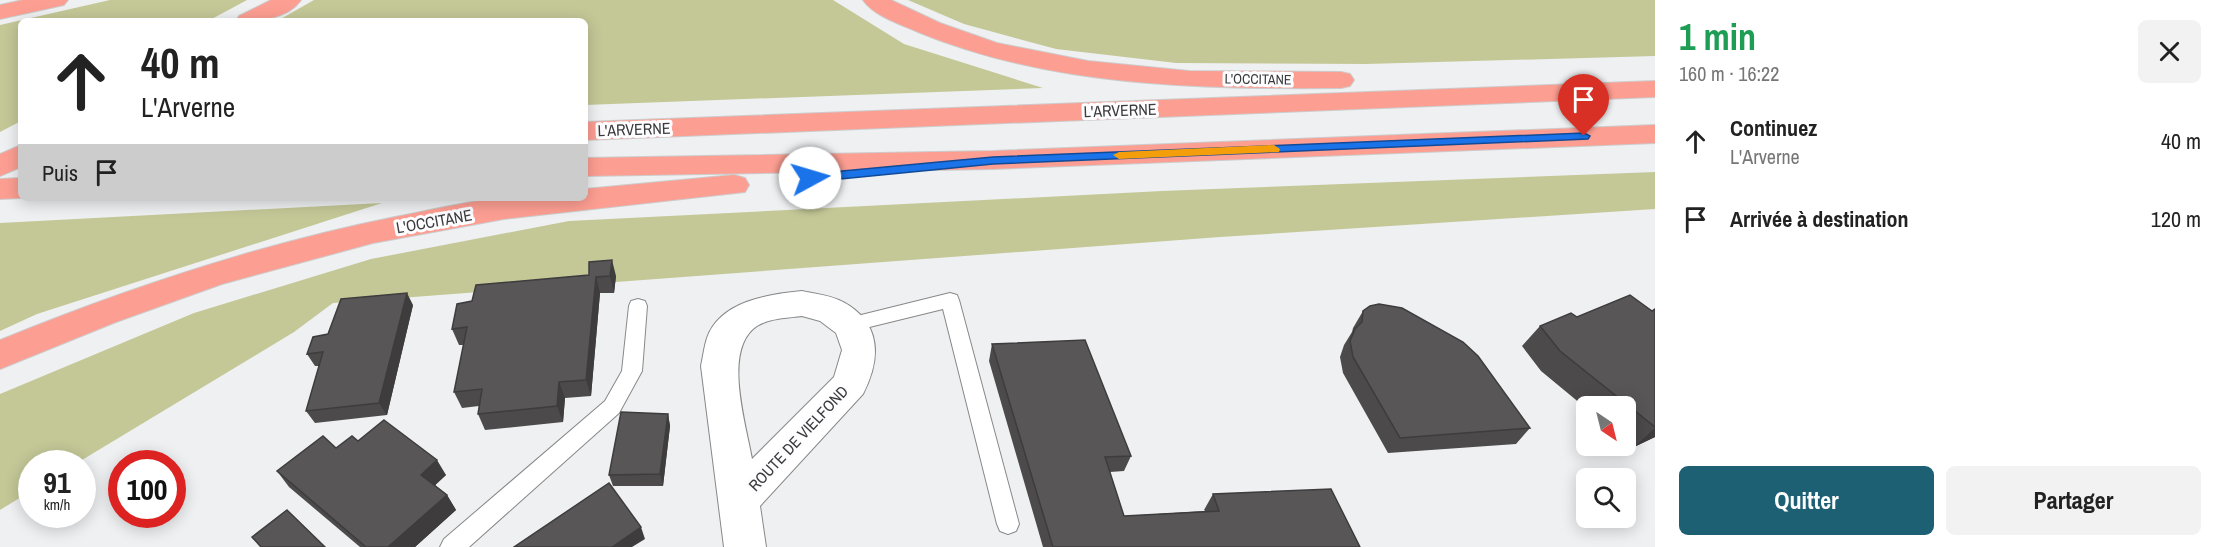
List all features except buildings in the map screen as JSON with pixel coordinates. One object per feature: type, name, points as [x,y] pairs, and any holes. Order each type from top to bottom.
[{"type":"highway","points":[[0,12],[56,0]]},
{"type":"highway","points":[[254,18],[289,0]]},
{"type":"highway","name":"L'OCCITANE","points":[[875,0],[916,22],[961,40],[1015,56],[1130,74],[1298,80],[1655,73]]},
{"type":"highway","name":"L'ARVERNE","points":[[588,131],[1655,89]]},
{"type":"highway","points":[[588,167],[993,160],[1655,134]]},
{"type":"highway","points":[[0,154],[18,154]]},
{"type":"highway","points":[[0,167],[18,156]]},
{"type":"highway","name":"L'OCCITANE","points":[[588,198],[993,160]]},
{"type":"highway","points":[[0,189],[18,188]]},
{"type":"highway","name":"L'OCCITANE","points":[[0,356],[105,313],[187,284],[351,237],[429,221],[565,201]]},
{"type":"street","name":"ROUTE DE VIELFOND","points":[[739,500],[850,384],[860,357],[859,347],[849,325],[827,308],[796,303],[761,309],[750,314],[727,336],[718,358],[745,547]]},
{"type":"lane","points":[[849,325],[950,300],[1008,524]]},
{"type":"lane","points":[[452,547],[612,407],[627,390],[634,372],[638,306]]},
{"type":"green space","points":[[110,0],[247,0],[214,18],[31,18]]},
{"type":"green space","points":[[314,0],[833,0],[904,44],[1043,88],[588,105],[588,18],[282,18]]},
{"type":"green space","points":[[908,0],[1655,0],[1655,56],[1366,64],[1176,63],[1056,49],[964,24]]},
{"type":"green space","points":[[18,21],[18,123],[0,132],[0,25]]},
{"type":"green space","points":[[1655,172],[1655,209],[1220,237],[333,303],[294,332],[96,452],[18,450],[18,499],[0,510],[0,394],[194,313],[371,259],[569,221],[1162,191]]},
{"type":"green space","points":[[382,203],[37,314],[0,331],[0,223]]},
{"type":"slow traffic","points":[[1119,155],[1274,149]]},
{"type":"route","points":[[810,178],[993,160],[1584,136]]}]
